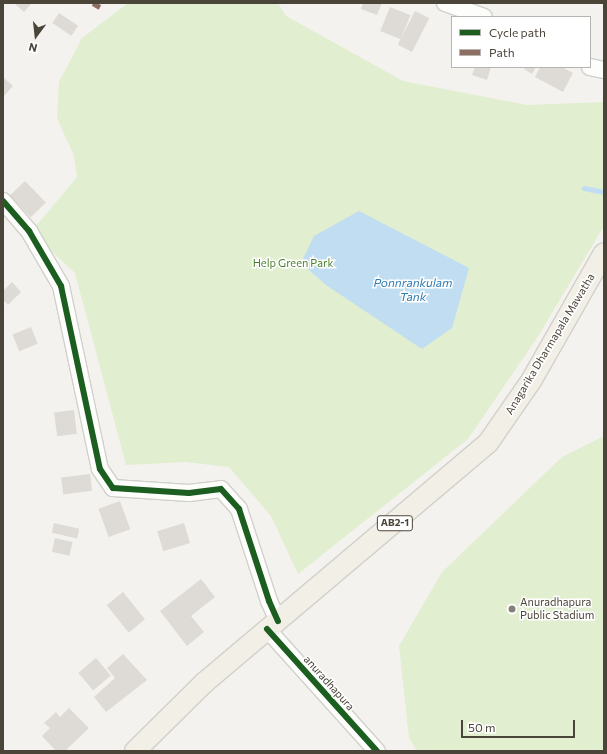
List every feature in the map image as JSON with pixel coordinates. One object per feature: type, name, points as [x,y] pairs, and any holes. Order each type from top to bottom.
[{"type":"main road","name":"Anagarika Dharmapala Mawatha","points":[[135,751],[204,683],[488,443],[531,381],[604,253]]},
{"type":"street","points":[[445,3],[481,16]]},
{"type":"street","points":[[591,67],[604,70]]},
{"type":"street","name":"anuradhapura","points":[[3,201],[29,231],[61,286],[100,469],[113,488],[189,493],[221,489],[239,509],[269,601],[273,625],[377,751]]},
{"type":"green space","name":"Help Green Park","points":[[128,3],[278,3],[286,16],[403,81],[527,105],[604,102],[604,226],[537,338],[468,439],[298,574],[271,516],[229,467],[185,462],[126,465],[75,273],[47,247],[36,226],[77,177],[74,156],[57,118],[59,82],[82,38]]},
{"type":"green space","name":"Anuradhapura Public Stadium","points":[[604,436],[604,751],[417,751],[409,738],[399,646],[442,572],[562,457]]},
{"type":"water","name":"Ponnrankulam Tank","points":[[359,211],[469,268],[452,328],[422,349],[326,285],[301,263],[314,236]]},
{"type":"building","points":[[14,3],[32,3],[24,12]]},
{"type":"building","points":[[363,3],[382,3],[377,15],[361,9]]},
{"type":"building","points":[[390,7],[410,15],[401,39],[380,31]]},
{"type":"building","points":[[415,11],[429,18],[412,52],[398,45]]},
{"type":"building","points":[[59,13],[78,26],[71,36],[52,23]]},
{"type":"building","points":[[475,68],[491,68],[487,80],[472,75]]},
{"type":"building","points":[[524,68],[535,68],[532,74]]},
{"type":"building","points":[[540,68],[564,68],[573,73],[563,92],[535,77]]},
{"type":"building","points":[[3,77],[13,86],[3,97]]},
{"type":"building","points":[[25,181],[46,203],[31,217],[10,196]]},
{"type":"building","points":[[12,282],[21,292],[8,305],[3,300],[3,291]]},
{"type":"building","points":[[31,327],[38,344],[19,351],[12,334]]},
{"type":"building","points":[[74,410],[77,434],[57,436],[54,412]]},
{"type":"building","points":[[90,474],[92,491],[63,494],[61,478]]},
{"type":"building","points":[[120,501],[130,529],[109,537],[98,509]]},
{"type":"building","points":[[54,523],[79,529],[77,539],[52,533]]},
{"type":"building","points":[[184,523],[190,543],[163,551],[157,531]]},
{"type":"building","points":[[55,538],[73,542],[69,556],[52,552]]},
{"type":"building","points":[[201,579],[215,597],[191,616],[204,632],[187,646],[160,611]]},
{"type":"building","points":[[123,592],[145,619],[129,632],[107,605]]},
{"type":"building","points":[[123,654],[147,680],[106,712],[94,697],[115,678],[107,668]]},
{"type":"building","points":[[96,658],[111,676],[93,690],[78,673]]},
{"type":"building","points":[[69,708],[89,728],[65,751],[56,751],[42,736],[50,728],[44,723],[56,712],[60,717]]},
{"type":"waterway","points":[[584,188],[604,192]]},
{"type":"marked path","points":[[93,3],[100,7]]},
{"type":"cycle path","points":[[3,201],[29,231],[61,286],[100,469],[113,488],[189,493],[221,489],[239,509],[269,601],[278,621]]},
{"type":"cycle path","points":[[267,629],[377,751]]},
{"type":"place","name":"Anuradhapura Public Stadium","points":[[512,609]]}]
